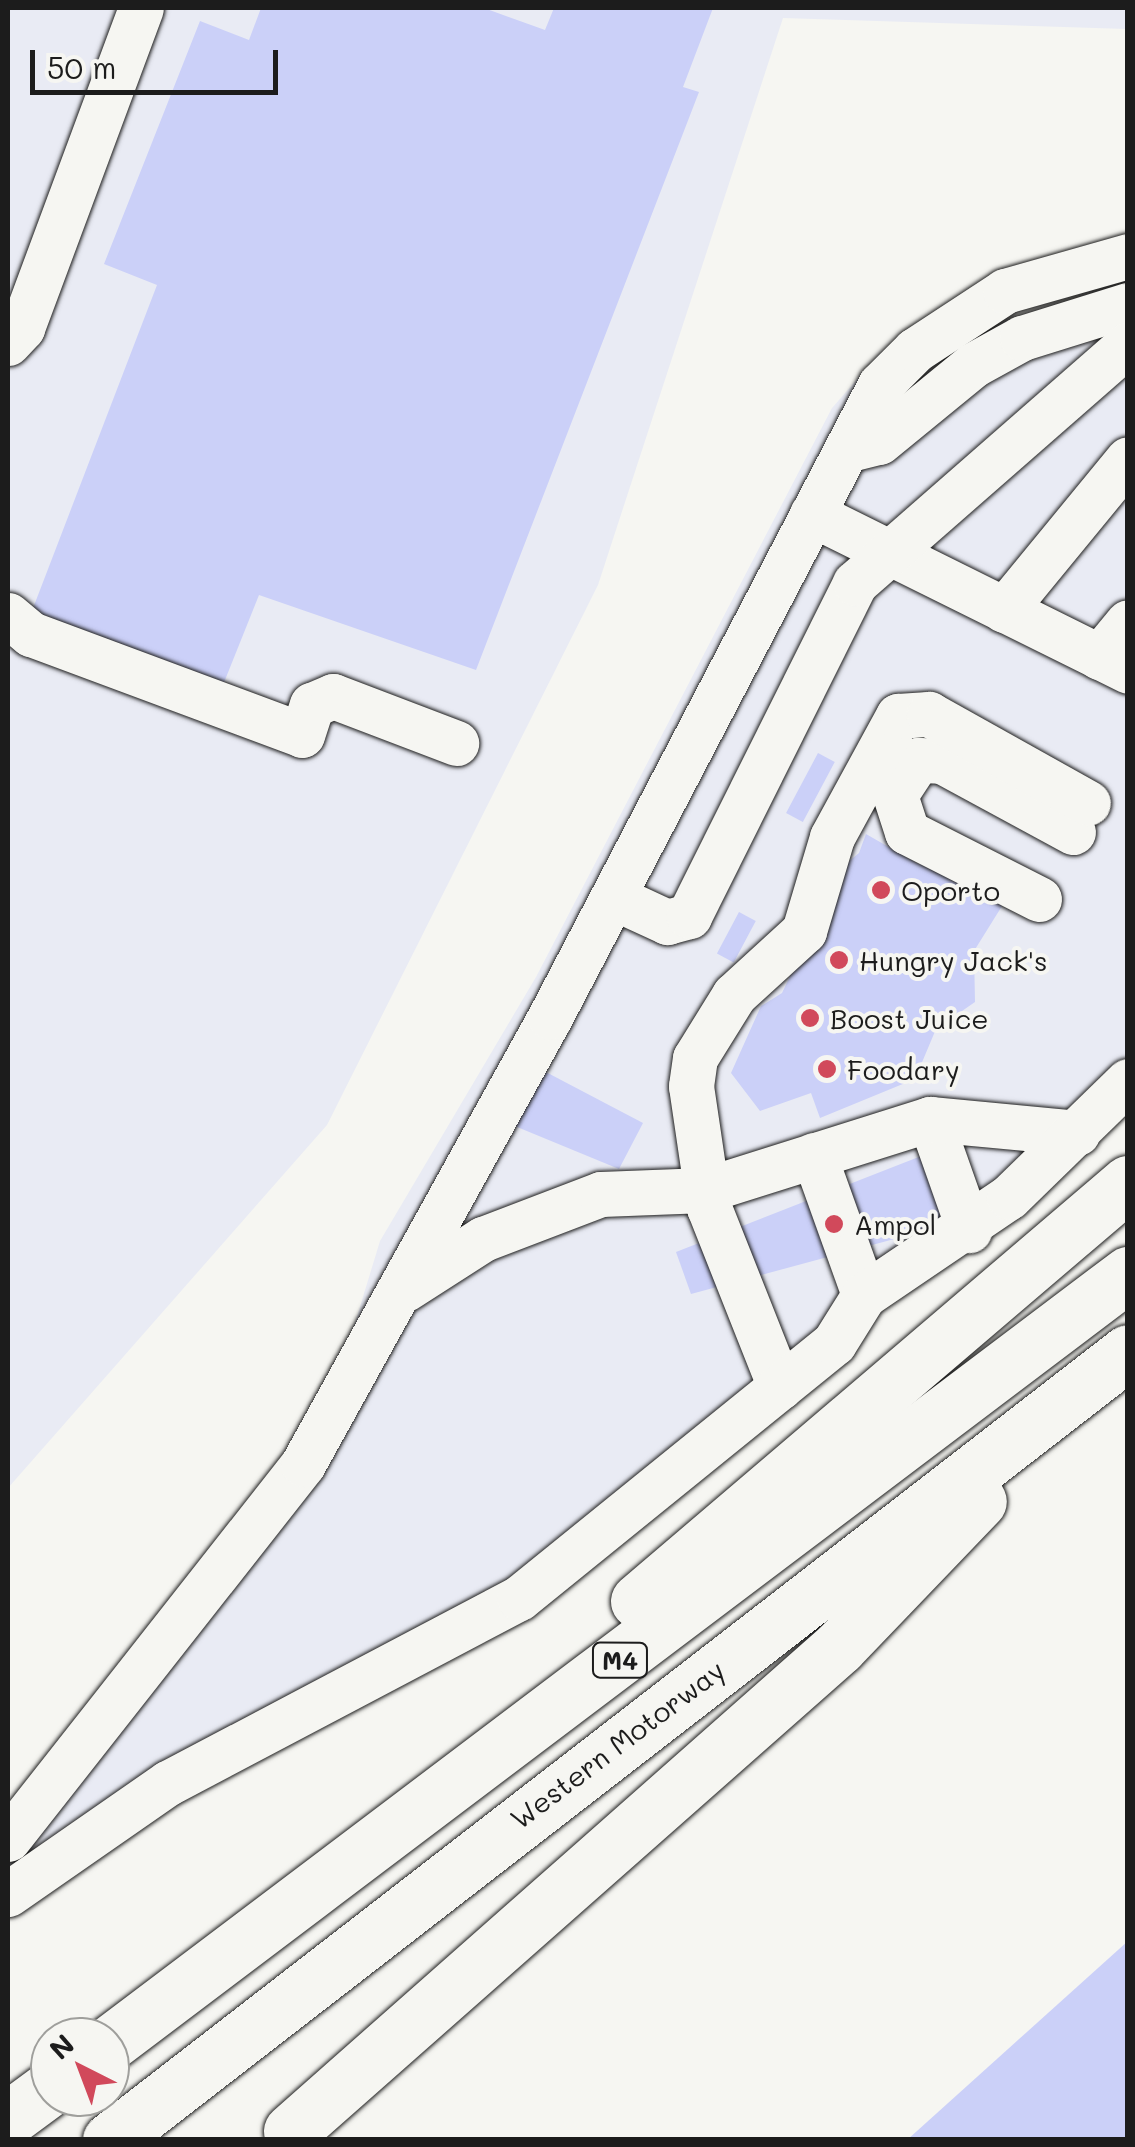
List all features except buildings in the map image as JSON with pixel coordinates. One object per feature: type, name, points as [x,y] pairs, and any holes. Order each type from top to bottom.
[{"type":"highway","points":[[392,1832],[572,1656],[1128,1183]]},
{"type":"highway","name":"M4","points":[[130,2028],[1128,1274]]},
{"type":"highway","points":[[286,2137],[839,1647],[1115,1362]]},
{"type":"highway","name":"Western Motorway","points":[[110,2140],[1115,1362]]},
{"type":"highway","points":[[8,2119],[30,2103]]},
{"type":"lane","points":[[8,343],[22,328],[141,8]]},
{"type":"lane","points":[[8,1840],[250,1539],[394,1298],[614,897],[880,385],[955,320],[1045,274],[1128,256]]},
{"type":"lane","points":[[846,450],[879,442],[972,365],[1022,338],[1128,305]]},
{"type":"lane","points":[[614,897],[667,922],[689,916],[855,583],[884,550],[1128,344]]},
{"type":"lane","points":[[1004,610],[1128,459]]},
{"type":"lane","points":[[812,514],[1113,664],[1128,622]]},
{"type":"lane","points":[[8,615],[31,634],[302,734],[312,705],[333,696],[456,743]]},
{"type":"lane","points":[[780,1387],[705,1190],[695,1058],[734,995],[804,931],[832,837],[886,726],[906,711],[929,714],[1080,817],[942,760],[918,760],[895,795],[907,832],[1039,900]]},
{"type":"lane","points":[[8,1894],[168,1783],[520,1598],[834,1343],[864,1295],[968,1230],[1077,1133],[1128,1081]]},
{"type":"lane","points":[[394,1298],[435,1264],[552,1208],[601,1194],[705,1190],[930,1119],[1077,1133]]},
{"type":"lane","points":[[930,1119],[968,1230]]},
{"type":"lane","points":[[814,1155],[864,1295]]},
{"type":"shaded area","points":[[8,8],[1127,8],[1127,29],[783,18],[598,585],[327,1125],[8,1488]]},
{"type":"shaded area","points":[[1127,288],[1127,1101],[532,1598],[264,1742],[8,1910],[8,1809],[292,1452],[348,1346],[380,1241],[536,977],[832,408],[880,353],[936,371]]},
{"type":"place","name":"Oporto","points":[[881,890]]},
{"type":"place","name":"Hungry Jack's","points":[[839,960]]},
{"type":"place","name":"Boost Juice","points":[[810,1018]]},
{"type":"place","name":"Foodary","points":[[827,1069]]},
{"type":"place","name":"Ampol","points":[[834,1224]]}]
